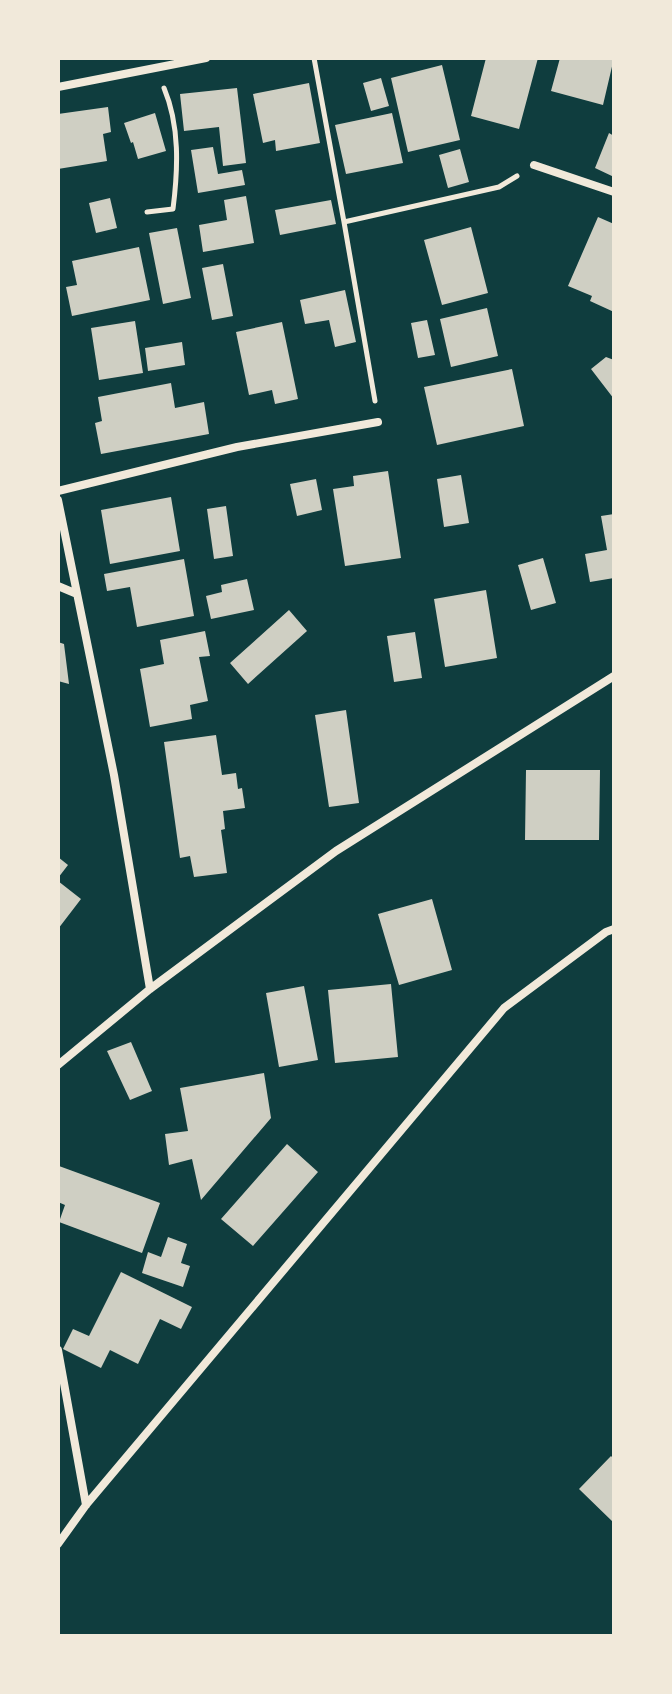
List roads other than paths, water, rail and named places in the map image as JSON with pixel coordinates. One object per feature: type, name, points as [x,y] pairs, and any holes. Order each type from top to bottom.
[{"type":"street","points":[[58,87],[206,58]]},
{"type":"street","points":[[534,165],[614,192]]},
{"type":"street","points":[[58,491],[237,447],[378,422]]},
{"type":"street","points":[[58,500],[114,775],[150,989]]},
{"type":"street","points":[[58,586],[77,594]]},
{"type":"street","points":[[58,1065],[150,989],[336,851],[614,676]]},
{"type":"street","points":[[58,1544],[86,1505],[504,1008],[614,929]]},
{"type":"street","points":[[58,1350],[86,1505]]}]
